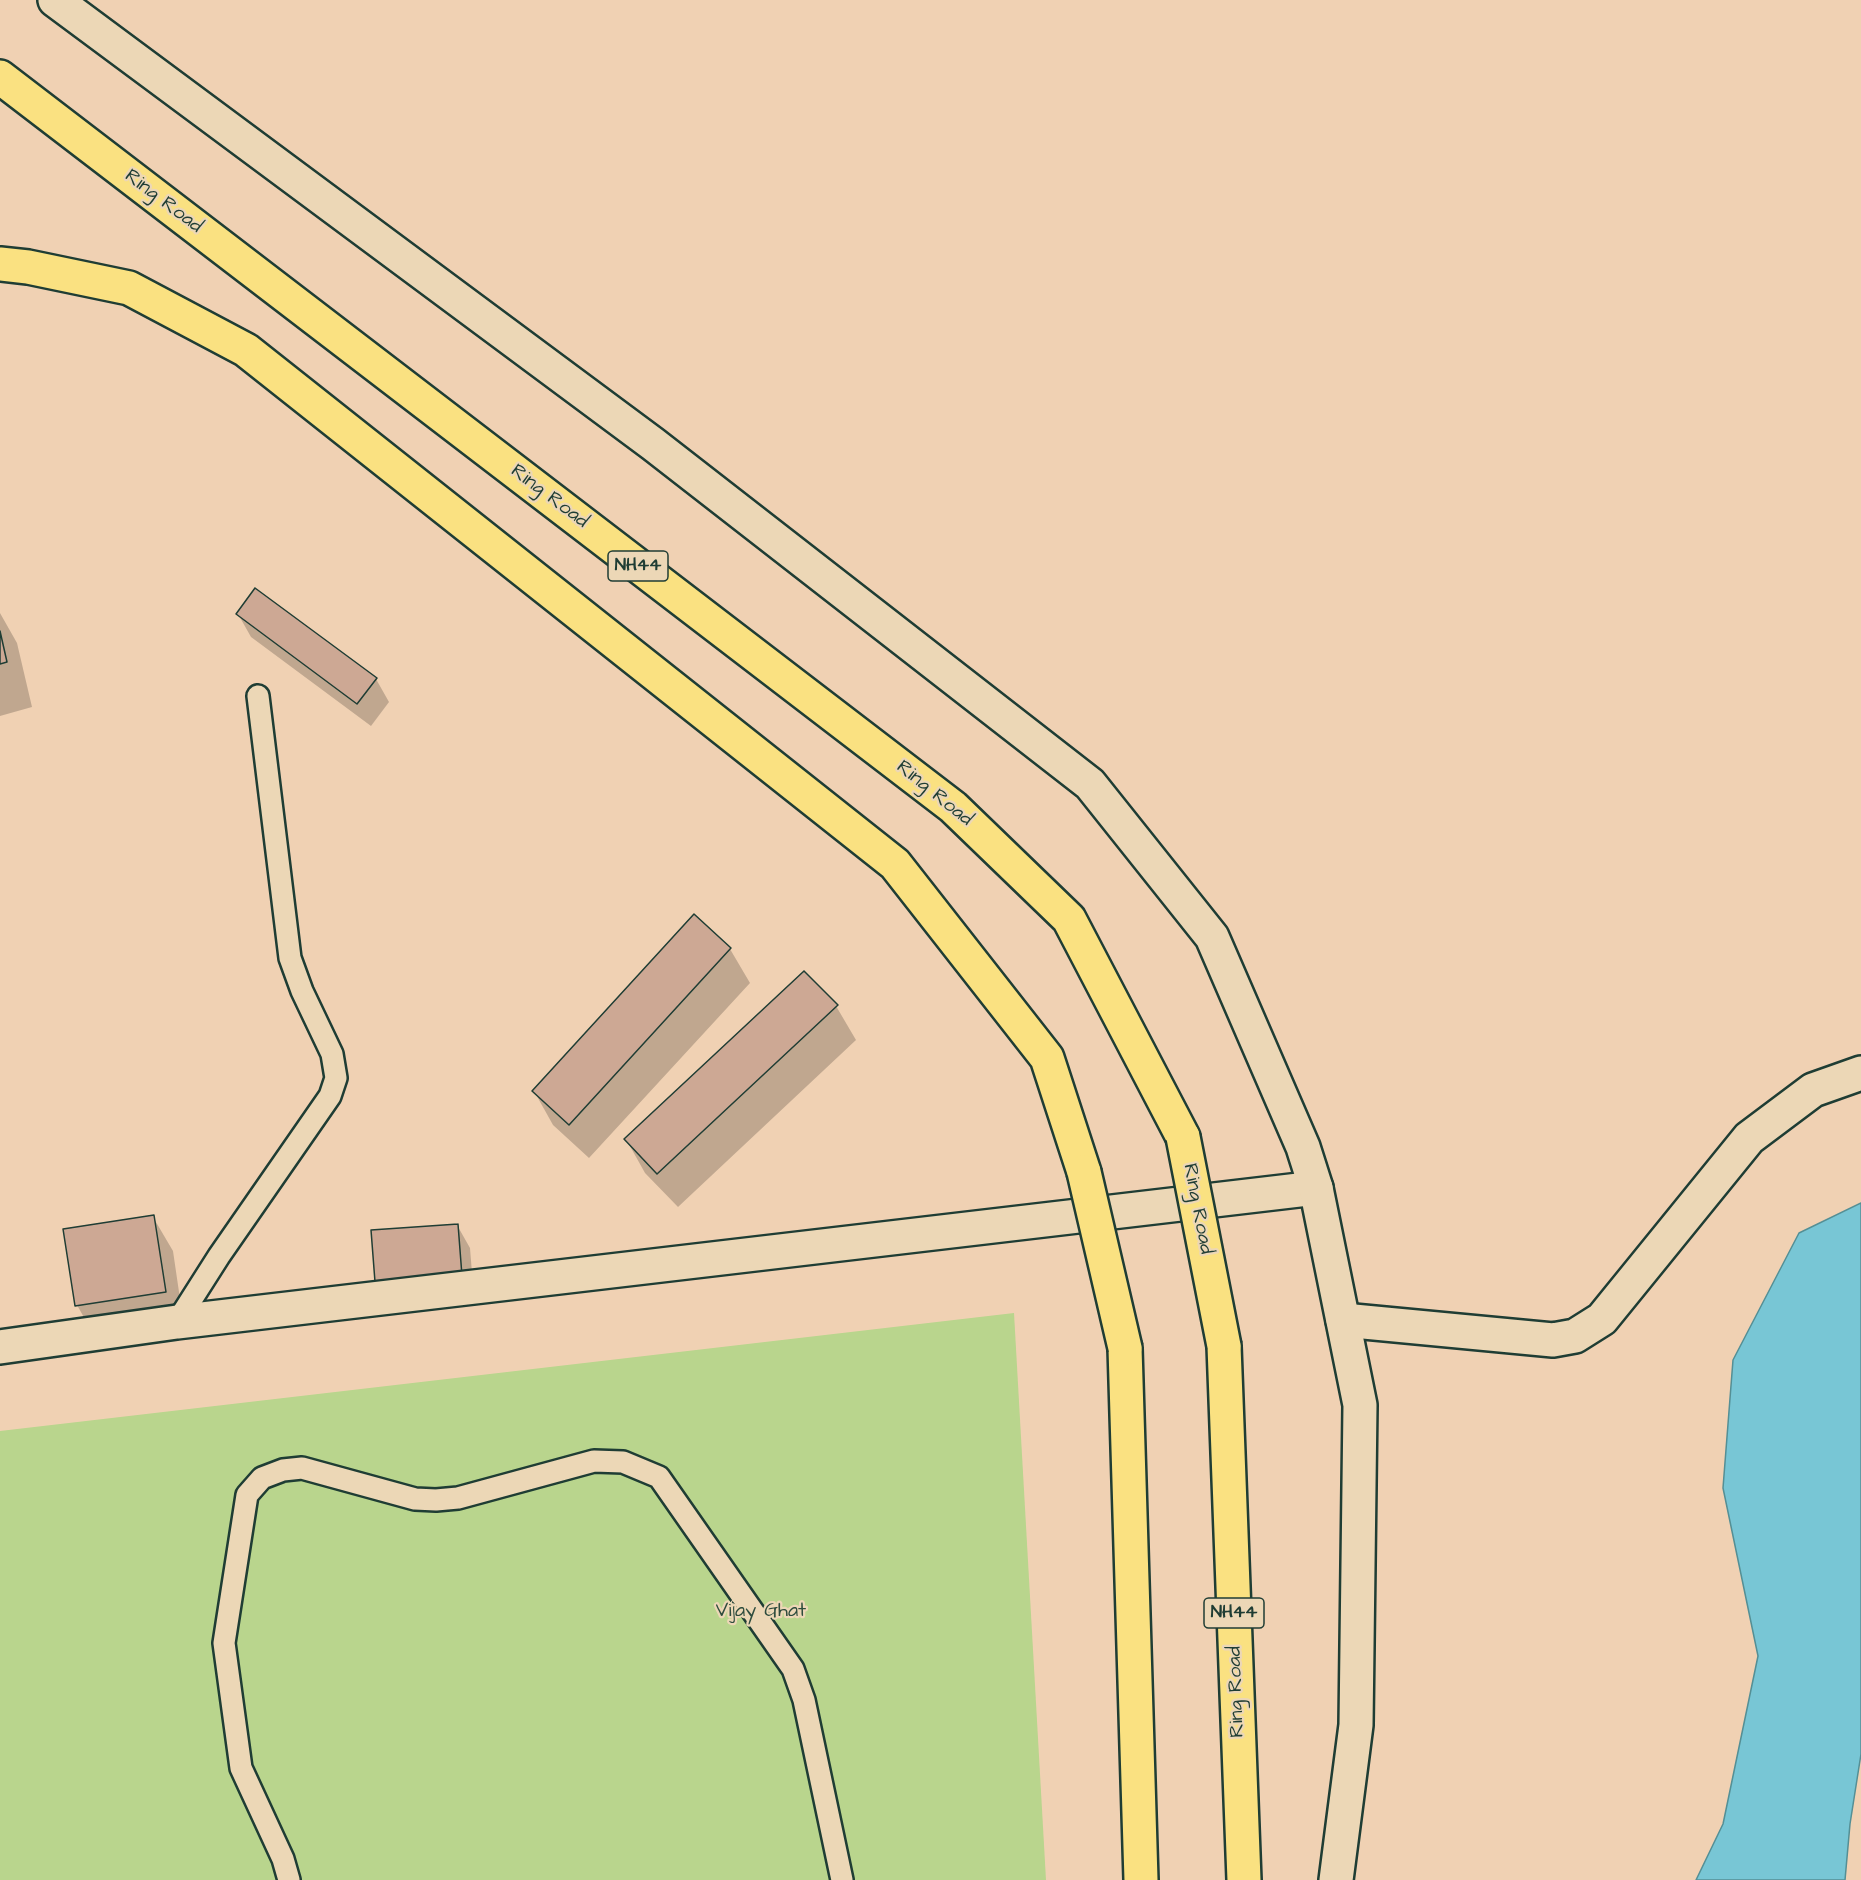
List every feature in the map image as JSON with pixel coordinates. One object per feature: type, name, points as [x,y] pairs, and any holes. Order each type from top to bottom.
[{"type":"highway","name":"Ring Road","points":[[0,76],[953,807],[1069,919],[1183,1137],[1224,1346],[1244,1880]]},
{"type":"highway","points":[[0,264],[28,267],[129,288],[246,350],[895,864],[1047,1058],[1084,1172],[1125,1348],[1141,1880]]},
{"type":"street","points":[[55,0],[653,444],[1090,783],[1212,937],[1303,1147],[1316,1188],[1360,1405],[1356,1725],[1336,1880]]},
{"type":"street","points":[[1343,1320],[1553,1340],[1575,1336],[1602,1319],[1749,1138],[1813,1090],[1861,1073]]},
{"type":"street","points":[[0,1347],[177,1322],[1316,1188]]},
{"type":"lane","points":[[177,1322],[219,1256],[330,1096],[336,1078],[332,1054],[298,983],[290,958],[258,696]]},
{"type":"lane","points":[[289,1880],[283,1859],[241,1768],[224,1643],[247,1495],[262,1478],[283,1470],[302,1468],[415,1498],[436,1500],[458,1498],[594,1461],[623,1462],[659,1477],[793,1669],[804,1700],[842,1880]]},
{"type":"green space","name":"Vijay Ghat","points":[[1014,1313],[1046,1880],[0,1880],[0,1431]]},
{"type":"water","points":[[1861,1203],[1861,1754],[1850,1824],[1845,1880],[1696,1880],[1723,1824],[1758,1656],[1723,1488],[1733,1360],[1799,1233]]},
{"type":"building","points":[[255,588],[377,678],[357,704],[236,614]]},
{"type":"building","points":[[0,631],[7,662],[0,664]]},
{"type":"building","points":[[694,914],[731,948],[569,1125],[532,1091]]},
{"type":"building","points":[[804,971],[838,1005],[657,1174],[624,1139]]},
{"type":"building","points":[[154,1215],[166,1292],[75,1306],[63,1229]]},
{"type":"building","points":[[458,1224],[462,1276],[375,1282],[371,1230]]}]
